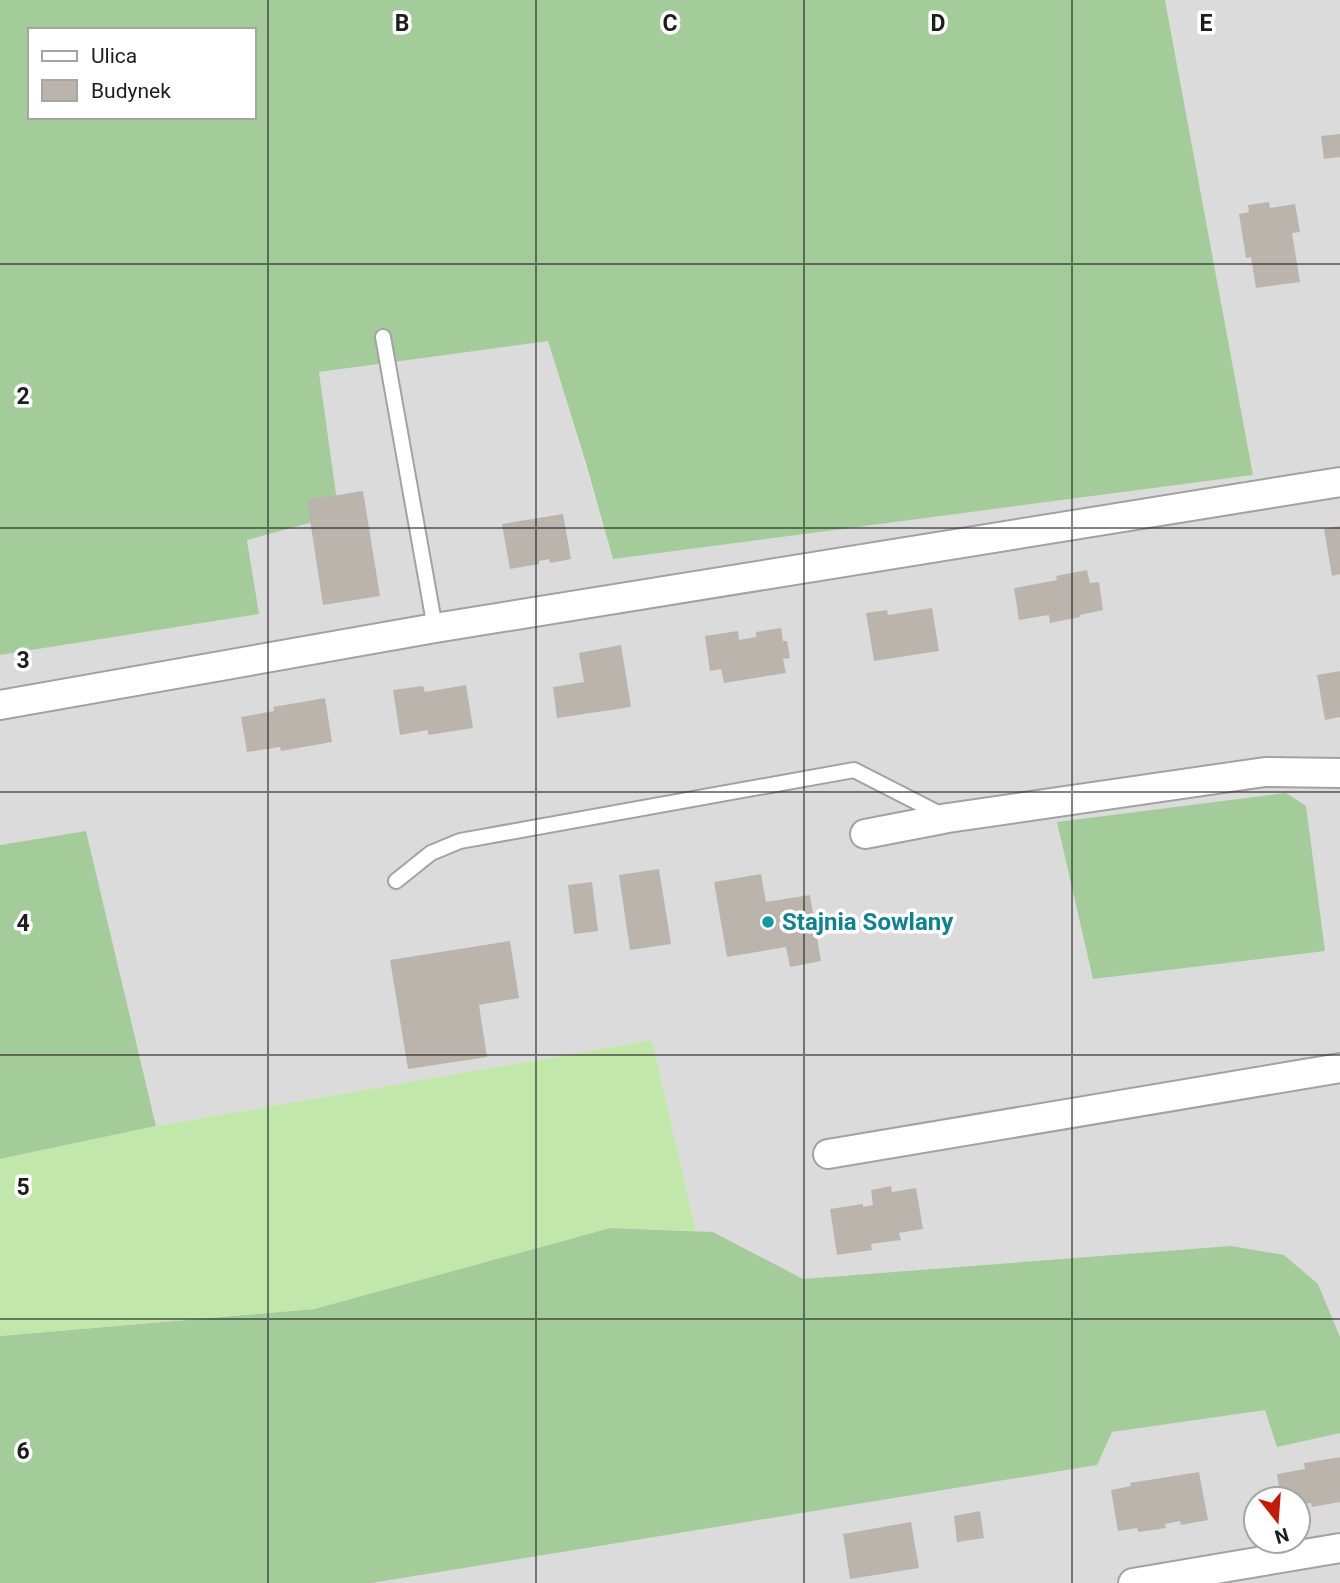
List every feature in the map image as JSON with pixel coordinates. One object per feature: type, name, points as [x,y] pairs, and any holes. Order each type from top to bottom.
[{"type":"street","points":[[0,705],[435,628],[1340,482]]},
{"type":"street","points":[[865,834],[948,818],[1265,772],[1340,773]]},
{"type":"street","points":[[828,1154],[1340,1068]]},
{"type":"street","points":[[1133,1583],[1340,1548]]},
{"type":"lane","points":[[383,337],[435,628]]},
{"type":"lane","points":[[396,881],[430,853],[460,841],[854,770],[948,818]]},
{"type":"shaded area","points":[[1165,0],[1340,0],[1340,1583],[280,1583],[803,1279],[696,1231],[652,1040],[156,1126],[86,832],[0,845],[0,655],[258,614],[247,539],[339,515],[319,372],[548,340],[613,558],[1253,475]]},
{"type":"green space","points":[[0,0],[1165,0],[1253,475],[613,559],[548,341],[319,372],[339,515],[247,540],[259,614],[0,655]]},
{"type":"green space","points":[[1286,793],[1306,806],[1325,951],[1093,979],[1057,822]]},
{"type":"green space","points":[[86,831],[156,1126],[0,1159],[0,845]]},
{"type":"green space","points":[[652,1040],[696,1231],[610,1228],[314,1309],[0,1336],[0,1159],[156,1126]]},
{"type":"green space","points":[[610,1228],[713,1232],[803,1279],[1231,1246],[1284,1255],[1318,1284],[1340,1337],[1340,1433],[1277,1447],[1265,1410],[1112,1432],[1097,1465],[371,1583],[0,1583],[0,1336],[314,1309]]},
{"type":"building","points":[[1340,134],[1340,157],[1324,159],[1321,136]]},
{"type":"building","points":[[1269,202],[1270,208],[1295,204],[1300,232],[1292,233],[1300,282],[1256,288],[1251,257],[1246,258],[1239,214],[1249,212],[1248,205]]},
{"type":"building","points":[[363,491],[380,596],[323,605],[307,500]]},
{"type":"building","points":[[563,514],[571,559],[550,563],[549,559],[539,561],[539,564],[510,569],[502,524]]},
{"type":"building","points":[[1340,526],[1340,574],[1332,576],[1324,529]]},
{"type":"building","points":[[1087,570],[1090,583],[1099,582],[1103,610],[1050,623],[1049,615],[1019,620],[1014,588],[1057,580],[1056,576]]},
{"type":"building","points":[[932,608],[939,651],[874,661],[866,613],[887,610],[888,615]]},
{"type":"building","points":[[781,628],[790,658],[783,659],[786,673],[724,683],[721,669],[710,671],[705,636],[738,631],[739,640],[756,637],[756,632]]},
{"type":"building","points":[[621,645],[631,707],[557,718],[553,687],[584,682],[579,653]]},
{"type":"building","points":[[1340,671],[1340,717],[1325,720],[1317,675]]},
{"type":"building","points":[[466,685],[473,728],[428,735],[428,730],[400,735],[393,690],[423,686],[425,692]]},
{"type":"building","points":[[325,698],[332,742],[281,751],[280,747],[247,752],[241,717],[274,711],[273,707]]},
{"type":"building","points":[[659,869],[671,944],[630,950],[619,875]]},
{"type":"building","name":"Stajnia Sowlany","points":[[761,874],[766,902],[810,895],[821,961],[790,967],[786,947],[727,957],[714,882]]},
{"type":"building","points":[[592,882],[598,931],[574,934],[568,885]]},
{"type":"building","points":[[510,941],[519,998],[479,1005],[487,1057],[408,1069],[390,960]]},
{"type":"building","points":[[891,1186],[892,1192],[916,1188],[923,1229],[899,1233],[901,1240],[871,1244],[872,1250],[837,1255],[830,1209],[873,1205],[871,1190]]},
{"type":"building","points":[[1340,1457],[1340,1502],[1312,1507],[1312,1485],[1279,1485],[1277,1474],[1305,1469],[1304,1463]]},
{"type":"building","points":[[1199,1472],[1208,1520],[1181,1525],[1180,1521],[1165,1524],[1166,1528],[1138,1532],[1137,1528],[1118,1531],[1111,1490],[1131,1486],[1130,1483]]},
{"type":"building","points":[[980,1511],[984,1538],[957,1542],[954,1516]]},
{"type":"building","points":[[911,1522],[919,1568],[850,1579],[843,1534]]},
{"type":"place","name":"Stajnia Sowlany","points":[[768,922]]}]
